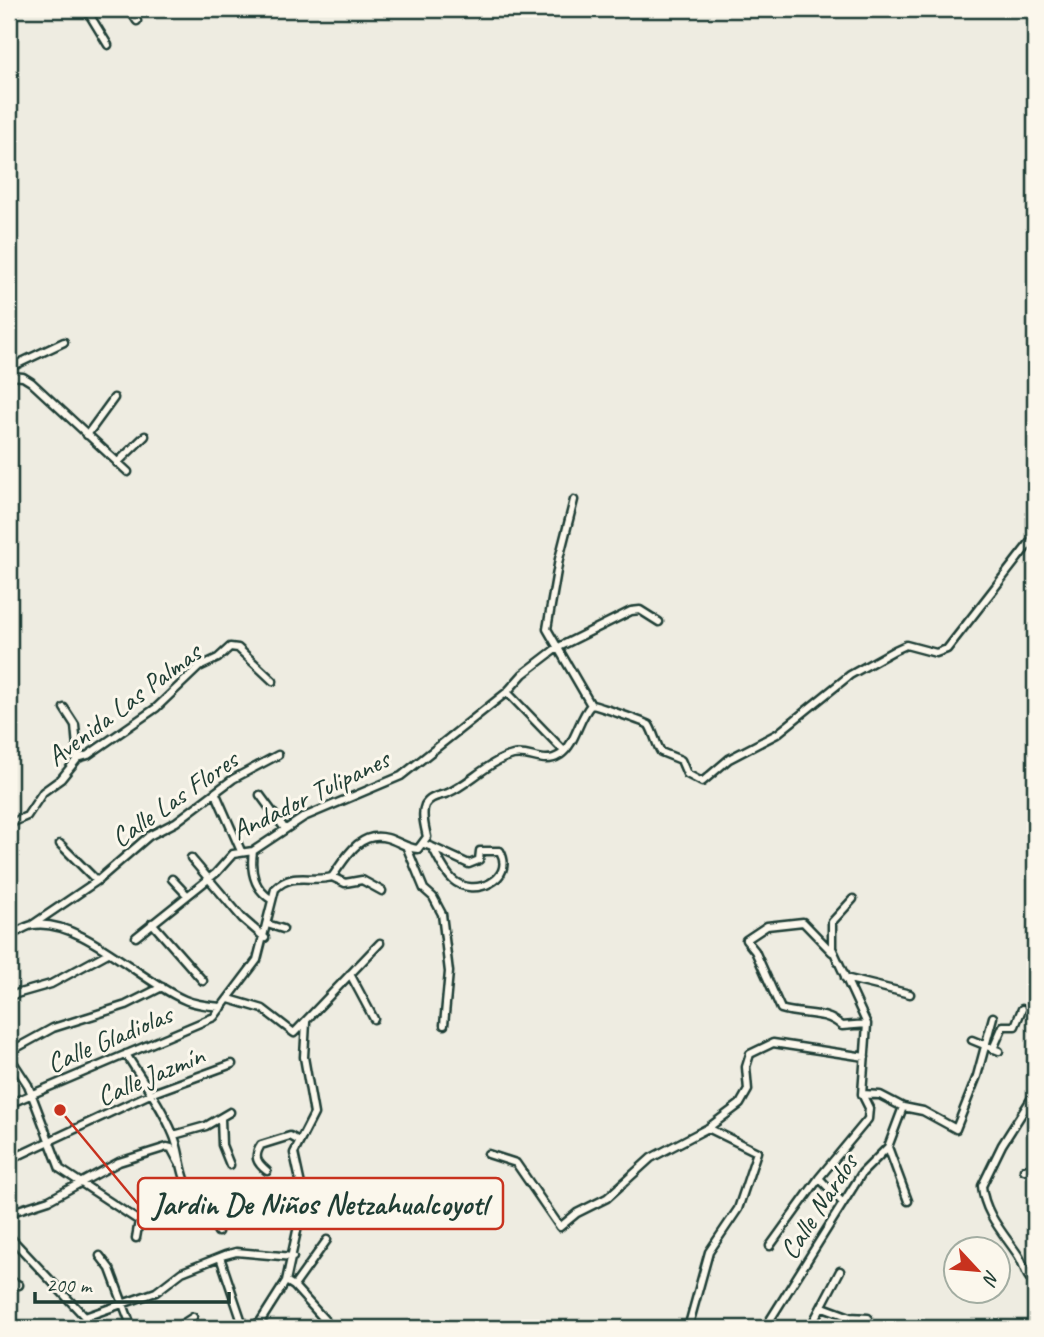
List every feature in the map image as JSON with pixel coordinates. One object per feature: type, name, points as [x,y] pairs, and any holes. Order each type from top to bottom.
[{"type":"street","points":[[9,15],[17,9]]},
{"type":"street","points":[[86,9],[108,44]]},
{"type":"street","points":[[129,9],[136,21]]},
{"type":"street","points":[[9,368],[64,342]]},
{"type":"street","points":[[9,376],[23,377],[31,382],[128,472]]},
{"type":"street","points":[[87,435],[114,398]]},
{"type":"street","points":[[117,463],[145,436]]},
{"type":"street","points":[[574,500],[559,559],[547,629],[591,705]]},
{"type":"street","points":[[332,877],[345,856],[367,838],[385,837],[407,848],[418,849],[427,837],[424,808],[428,801],[457,788],[468,778],[512,755],[548,760],[564,751],[581,716],[591,705],[598,705],[628,719],[644,721],[649,725],[661,752],[681,760],[687,774],[702,782],[729,760],[777,734],[850,675],[895,650],[906,645],[936,653],[947,649],[1035,536]]},
{"type":"street","name":"Andador Tulipanes","points":[[136,937],[233,854],[241,850],[253,851],[304,817],[401,776],[507,692],[557,648],[631,611],[640,610],[659,622]]},
{"type":"street","name":"Avenida Las Palmas","points":[[9,824],[27,816],[43,792],[61,779],[78,758],[88,755],[156,708],[199,667],[234,645],[274,681]]},
{"type":"street","points":[[507,692],[564,751]]},
{"type":"street","points":[[64,708],[75,725],[78,758]]},
{"type":"street","name":"Calle Las Flores","points":[[9,936],[32,925],[97,881],[149,836],[216,794],[233,779],[278,755]]},
{"type":"street","points":[[216,794],[241,850]]},
{"type":"street","points":[[260,794],[285,829]]},
{"type":"street","points":[[60,844],[97,881]]},
{"type":"street","points":[[424,844],[432,847],[469,864],[479,860],[480,851],[500,851],[504,858],[502,870],[497,881],[488,886],[466,887],[453,880],[432,847]]},
{"type":"street","points":[[407,848],[424,889],[433,897],[442,914],[449,972],[444,1026]]},
{"type":"street","points":[[253,851],[254,882],[261,894],[272,900],[275,889],[283,881],[293,877],[332,877],[345,883],[362,880],[382,891]]},
{"type":"street","points":[[191,858],[242,918],[265,938]]},
{"type":"street","points":[[172,880],[186,894]]},
{"type":"street","points":[[770,1246],[818,1178],[869,1119],[869,1108],[862,1094],[867,1024],[834,953],[832,922],[853,899]]},
{"type":"street","name":"Calle Gladiolas","points":[[9,1104],[214,1017],[257,960],[265,938],[272,900]]},
{"type":"street","points":[[834,953],[803,922],[767,926],[746,940],[755,951],[781,1009],[801,1016],[825,1015],[842,1026],[867,1024]]},
{"type":"street","points":[[152,923],[203,981]]},
{"type":"street","points":[[267,924],[283,929]]},
{"type":"street","points":[[32,925],[72,932],[93,942],[191,1003],[222,1007]]},
{"type":"street","points":[[229,999],[263,1009],[294,1033],[380,943]]},
{"type":"street","points":[[9,996],[51,984],[108,953]]},
{"type":"street","points":[[350,974],[374,1019]]},
{"type":"street","points":[[845,978],[910,994]]},
{"type":"street","points":[[136,1238],[139,1221],[60,1169],[32,1094],[9,1054],[53,1028],[126,1005],[162,987]]},
{"type":"street","points":[[972,1040],[996,1050],[1003,1027],[1015,1027],[1022,1009]]},
{"type":"street","points":[[862,1094],[880,1095],[903,1107],[923,1111],[956,1129],[977,1076],[993,1017]]},
{"type":"street","points":[[220,1257],[246,1328],[260,1322],[286,1281],[304,1199],[294,1153],[314,1114],[305,1072],[306,1022]]},
{"type":"street","points":[[488,1154],[516,1163],[560,1227],[577,1213],[607,1198],[651,1158],[708,1128],[745,1098],[749,1080],[746,1060],[750,1054],[773,1042],[865,1058]]},
{"type":"street","points":[[126,1054],[174,1135],[179,1163]]},
{"type":"street","name":"Calle Jazmín","points":[[9,1160],[150,1094],[232,1064]]},
{"type":"street","points":[[1035,1093],[1027,1110],[1008,1135],[982,1186],[1002,1237],[1016,1253],[1026,1275],[1035,1284]]},
{"type":"street","name":"Calle Nardos","points":[[765,1328],[843,1203],[874,1158],[888,1147],[903,1107]]},
{"type":"street","points":[[1027,1110],[1035,1114]]},
{"type":"street","points":[[174,1135],[221,1118],[230,1112]]},
{"type":"street","points":[[221,1118],[222,1145],[230,1165]]},
{"type":"street","points":[[688,1328],[709,1252],[738,1209],[757,1152],[708,1128]]},
{"type":"street","points":[[267,1171],[257,1163],[256,1157],[261,1145],[290,1136],[299,1141]]},
{"type":"street","points":[[9,1213],[49,1200],[119,1162],[167,1147],[171,1148],[190,1189],[203,1201],[218,1232]]},
{"type":"street","points":[[888,1147],[908,1201]]},
{"type":"street","points":[[1024,1170],[1035,1168]]},
{"type":"street","points":[[818,1178],[843,1203]]},
{"type":"street","points":[[151,1202],[190,1189]]},
{"type":"street","points":[[203,1201],[224,1189]]},
{"type":"street","points":[[9,1236],[85,1317]]},
{"type":"street","points":[[295,1286],[327,1240]]},
{"type":"street","points":[[85,1317],[156,1292],[182,1272],[236,1252],[292,1257]]},
{"type":"street","points":[[100,1256],[110,1269],[132,1328]]},
{"type":"street","points":[[810,1328],[840,1271]]},
{"type":"street","points":[[9,1280],[19,1285]]},
{"type":"street","points":[[286,1281],[295,1286],[332,1328]]},
{"type":"street","points":[[823,1307],[850,1317],[868,1318]]},
{"type":"street","points":[[83,1328],[85,1317]]},
{"type":"street","points":[[176,1328],[193,1317]]},
{"type":"street","points":[[260,1322],[267,1328]]},
{"type":"place","name":"Jardin De Niños Netzahualcoyotl","points":[[60,1110]]}]
